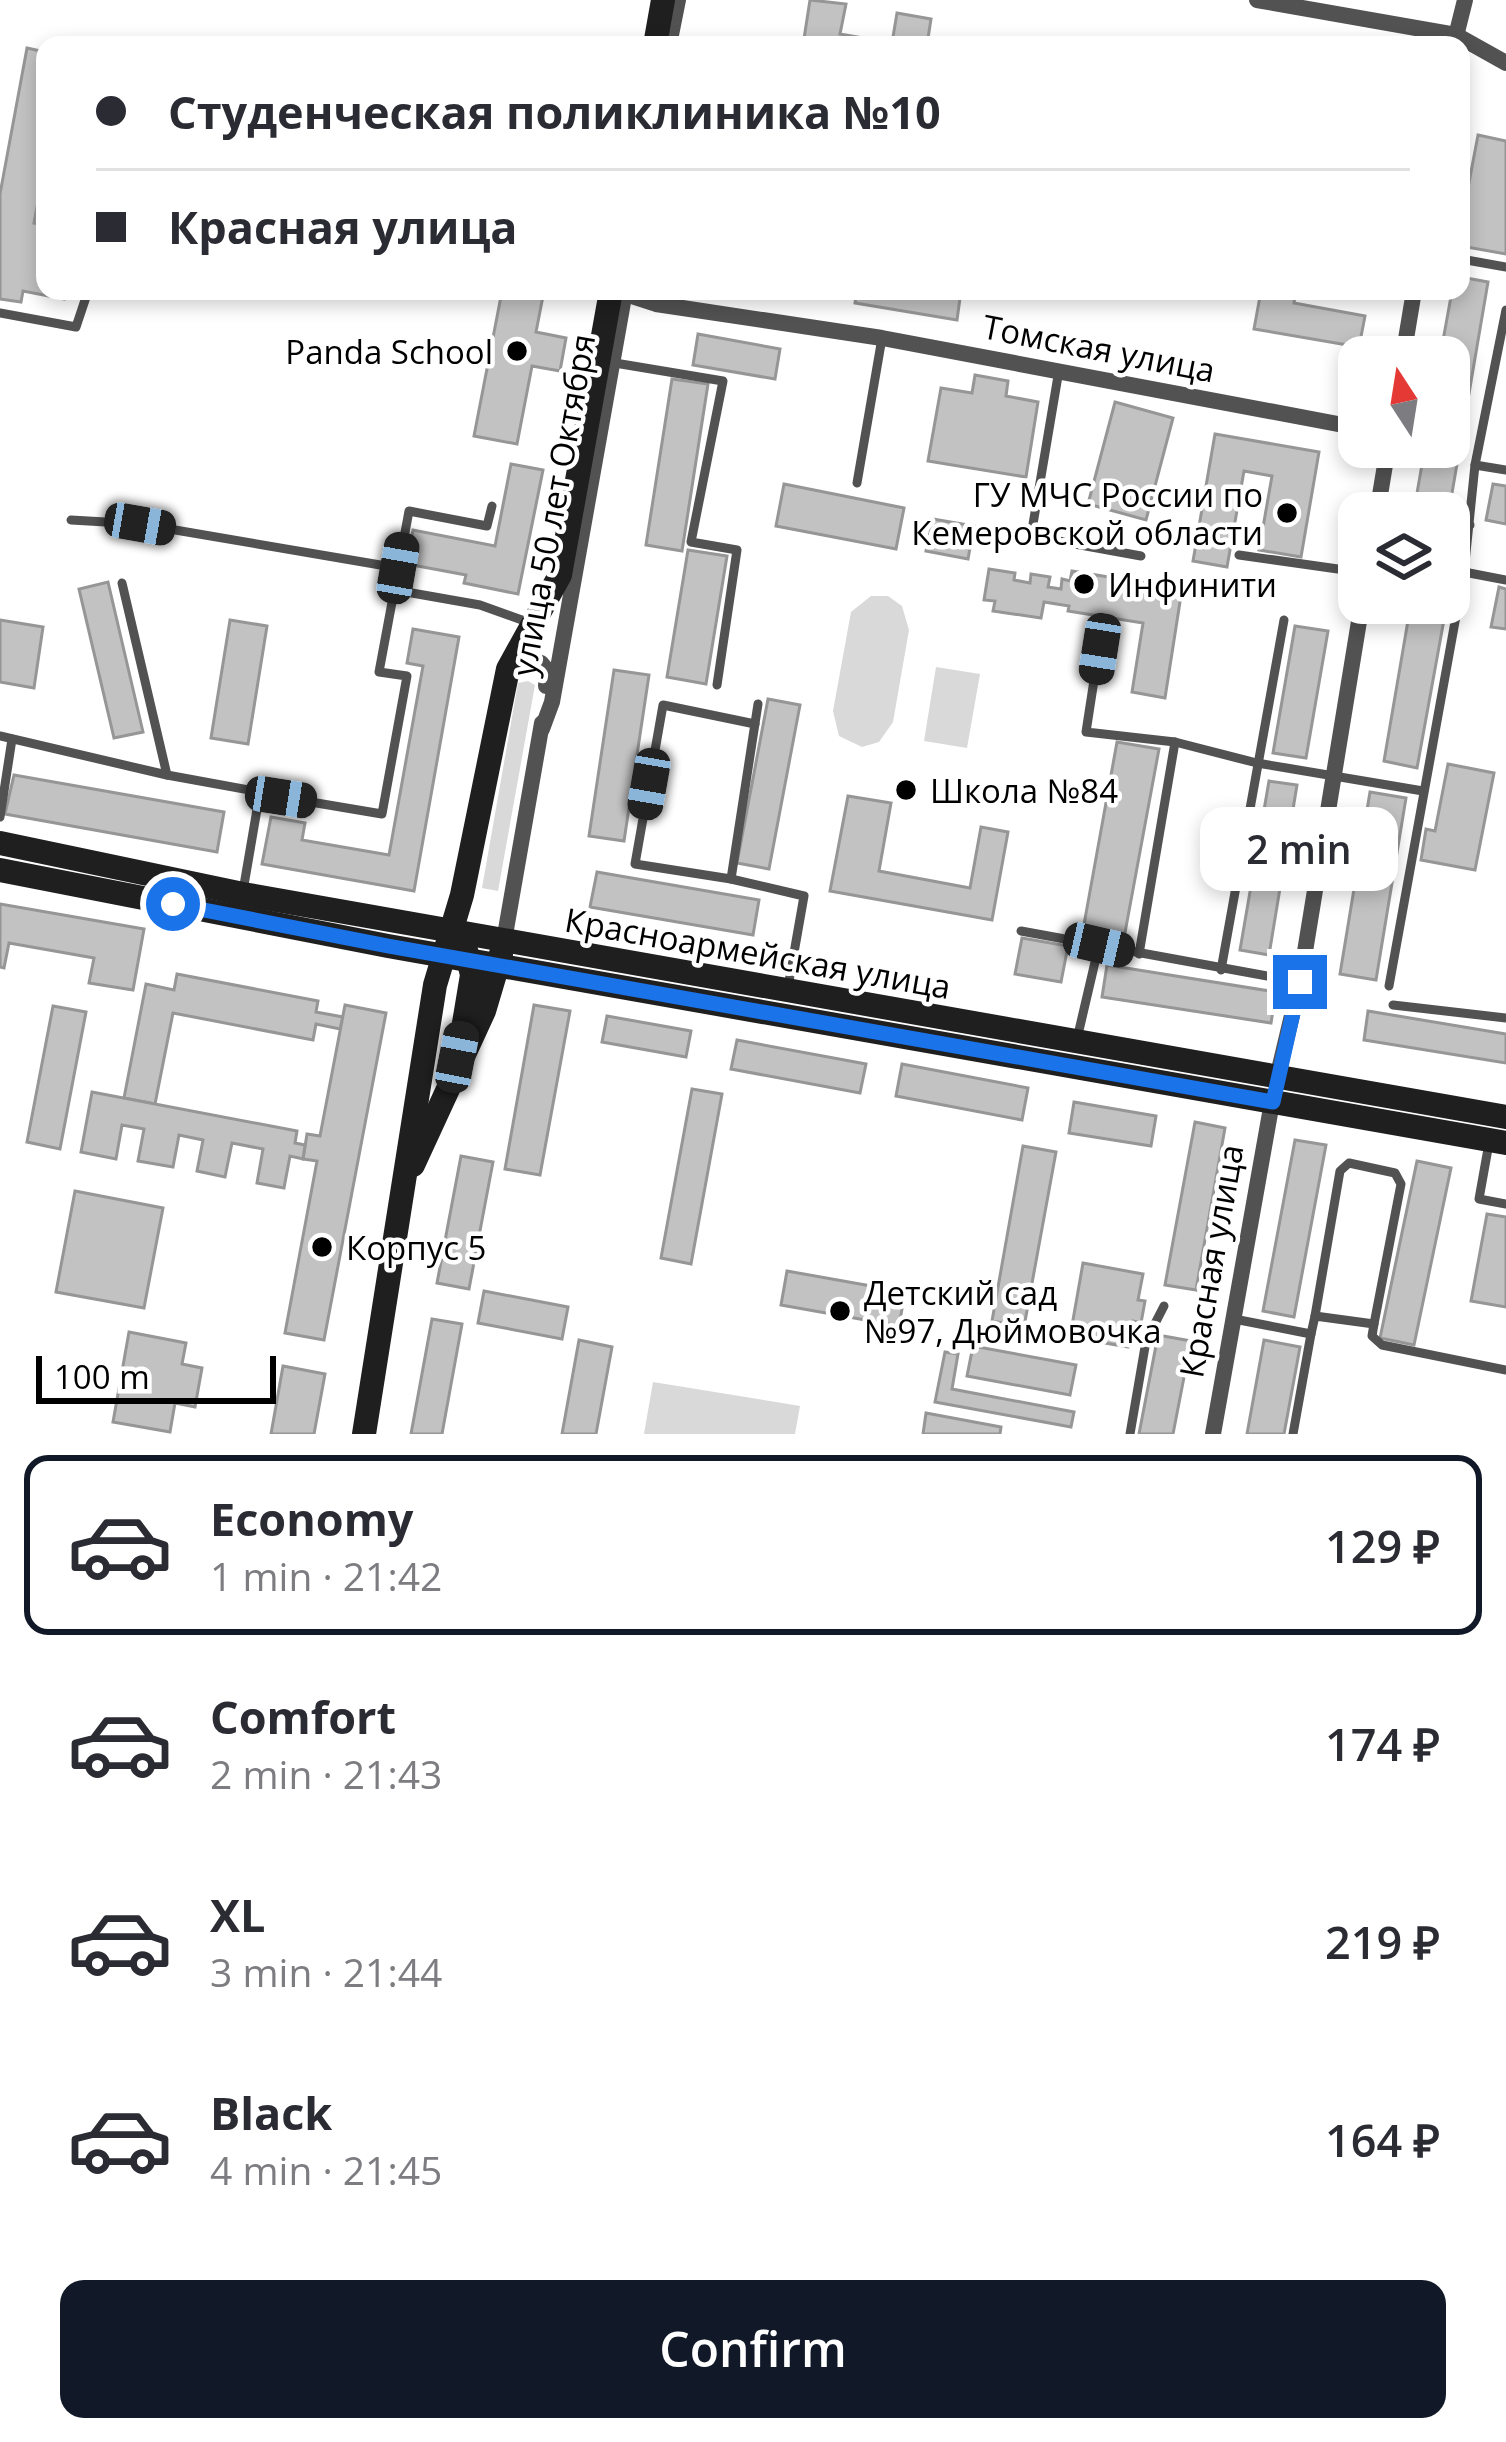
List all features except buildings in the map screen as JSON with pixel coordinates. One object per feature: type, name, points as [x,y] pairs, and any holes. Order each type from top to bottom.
[{"type":"main road","points":[[657,36],[663,0]]},
{"type":"main road","name":"улица 50 лет Октября","points":[[364,1434],[407,1178],[409,1135],[508,669],[560,574],[618,300]]},
{"type":"main road","name":"Красноармейская улица","points":[[0,842],[243,893],[447,944]]},
{"type":"main road","name":"Красноармейская улица","points":[[0,870],[1275,1090],[1506,1117]]},
{"type":"main road","points":[[447,944],[467,949],[471,961],[470,992],[451,1082]]},
{"type":"main road","name":"улица 50 лет Октября","points":[[407,1178],[484,1011],[501,953]]},
{"type":"main road","name":"Красноармейская улица","points":[[471,961],[501,953],[787,992],[1076,1043],[1498,1142]]},
{"type":"street","points":[[671,36],[677,0]]},
{"type":"street","points":[[1257,0],[1435,36]]},
{"type":"street","points":[[1456,36],[1465,0]]},
{"type":"street","points":[[1470,47],[1506,63]]},
{"type":"street","name":"Томская улица","points":[[644,300],[882,338],[1338,424]]},
{"type":"street","points":[[1406,336],[1412,300]]},
{"type":"street","name":"улица 50 лет Октября","points":[[542,729],[552,702],[606,362]]},
{"type":"street","name":"Красная улица","points":[[1213,1434],[1275,1090],[1300,982],[1359,624]]},
{"type":"street","name":"улица 50 лет Октября","points":[[501,953],[548,677],[545,666],[524,660],[508,669]]},
{"type":"lane","points":[[1470,260],[1506,266]]},
{"type":"lane","points":[[0,313],[76,327],[85,300]]},
{"type":"lane","points":[[1470,525],[1475,465],[1506,310]]},
{"type":"lane","points":[[857,483],[882,338]]},
{"type":"lane","points":[[606,362],[723,381],[691,542],[737,550],[717,685]]},
{"type":"lane","points":[[1059,370],[1031,536],[1141,556]]},
{"type":"lane","points":[[1475,465],[1506,470]]},
{"type":"lane","points":[[281,797],[382,814],[407,676],[380,672],[409,511],[487,526],[491,506]]},
{"type":"lane","points":[[71,520],[140,524],[398,568]]},
{"type":"lane","points":[[1239,555],[1338,569]]},
{"type":"lane","points":[[1470,573],[1506,580]]},
{"type":"lane","points":[[122,584],[167,775]]},
{"type":"lane","points":[[394,590],[481,605],[533,624]]},
{"type":"lane","points":[[1221,970],[1284,620]]},
{"type":"lane","points":[[1389,986],[1454,624]]},
{"type":"lane","points":[[1100,649],[1086,732],[1175,742],[1257,763],[1423,791]]},
{"type":"lane","points":[[730,879],[758,704]]},
{"type":"lane","points":[[755,724],[663,705],[635,864],[804,896],[787,992]]},
{"type":"lane","points":[[0,817],[6,737],[260,792],[243,893]]},
{"type":"lane","points":[[1139,954],[1175,742]]},
{"type":"lane","points":[[1021,931],[1300,982]]},
{"type":"lane","points":[[1076,1043],[1099,945]]},
{"type":"lane","points":[[1393,1005],[1506,1018]]},
{"type":"lane","points":[[1498,1142],[1479,1199],[1506,1204]]},
{"type":"lane","points":[[1293,1434],[1340,1172],[1348,1163],[1396,1173],[1401,1184],[1372,1336],[1382,1345],[1506,1370]]},
{"type":"lane","points":[[1130,1434],[1146,1341],[1163,1306]]},
{"type":"lane","points":[[1315,1316],[1374,1324]]},
{"type":"lane","points":[[1234,1318],[1311,1334]]},
{"type":"shaded area","points":[[871,596],[888,596],[902,606],[909,630],[893,722],[879,742],[862,747],[839,736],[833,711],[851,612]]},
{"type":"shaded area","points":[[936,667],[980,674],[967,748],[924,741]]},
{"type":"shaded area","points":[[518,683],[535,685],[498,891],[482,888]]},
{"type":"shaded area","points":[[653,1382],[800,1406],[795,1434],[644,1434]]},
{"type":"place","name":"Panda School","points":[[517,351]]},
{"type":"place","name":"ГУ МЧС России по Кемеровской области","points":[[1287,513]]},
{"type":"place","name":"Инфинити","points":[[1084,584]]},
{"type":"place","name":"Школа №84","points":[[906,790]]},
{"type":"place","name":"Корпус 5","points":[[322,1247]]},
{"type":"place","name":"Детский сад №97, Дюймовочка","points":[[840,1311]]},
{"type":"route","points":[[173,904],[1273,1102],[1300,982]]}]
